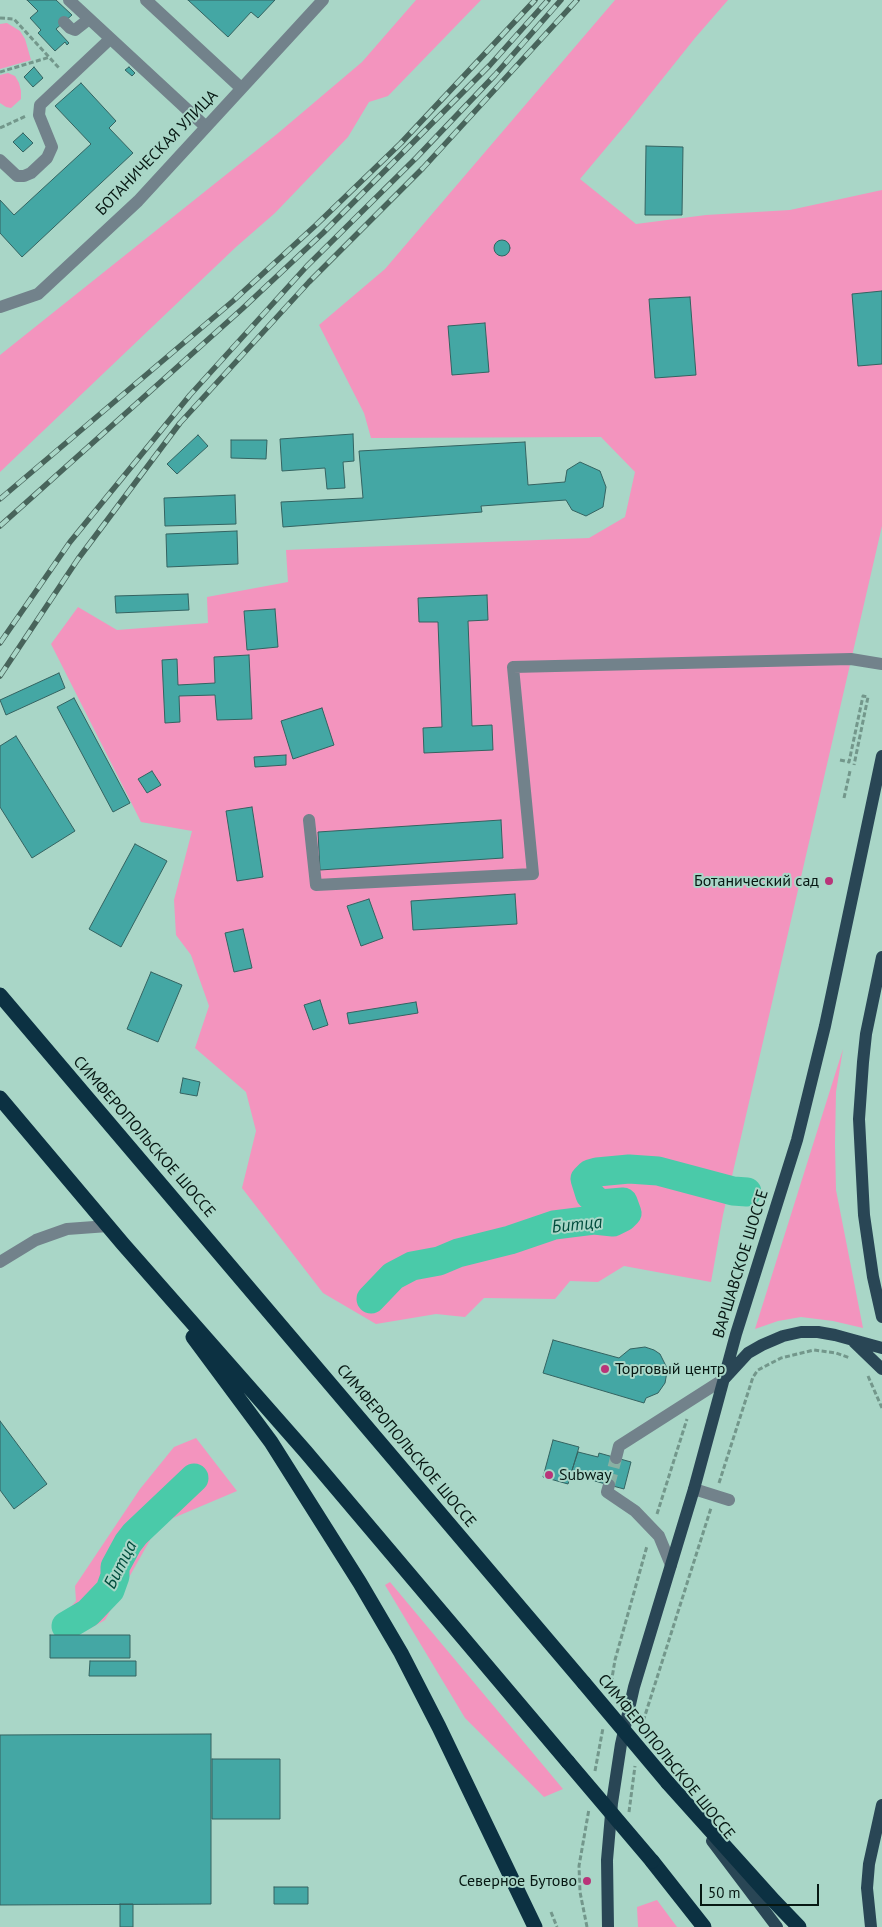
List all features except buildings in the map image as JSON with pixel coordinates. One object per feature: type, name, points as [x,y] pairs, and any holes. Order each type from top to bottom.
[{"type":"highway","name":"СИМФЕРОПОЛЬСКОЕ ШОССЕ","points":[[0,996],[668,1783]]},
{"type":"highway","points":[[0,1098],[123,1244],[305,1451],[652,1861],[704,1927]]},
{"type":"highway","points":[[123,1244],[271,1442],[360,1583],[401,1653],[535,1927]]},
{"type":"highway","points":[[668,1783],[799,1927]]},
{"type":"main road","name":"ВАРШАВСКОЕ ШОССЕ","points":[[608,1927],[607,1860],[612,1803],[621,1744],[634,1687],[694,1489],[736,1334],[797,1140],[825,1026],[882,756]]},
{"type":"main road","points":[[882,957],[866,1034],[859,1119],[864,1215],[873,1277],[882,1317]]},
{"type":"main road","points":[[724,1379],[748,1353],[762,1344],[782,1336],[801,1332],[835,1334],[882,1348]]},
{"type":"main road","points":[[852,1340],[882,1369]]},
{"type":"main road","name":"СИМФЕРОПОЛЬСКОЕ ШОССЕ","points":[[668,1783],[777,1927]]},
{"type":"main road","points":[[871,1927],[867,1888],[869,1864],[882,1805]]},
{"type":"street","points":[[69,0],[206,127]]},
{"type":"street","points":[[146,0],[241,88]]},
{"type":"street","name":"БОТАНИЧЕСКАЯ УЛИЦА","points":[[0,307],[38,294],[138,201],[323,0]]},
{"type":"street","points":[[64,22],[70,28],[76,30],[89,19]]},
{"type":"street","points":[[0,160],[17,176],[24,176],[47,158],[52,147],[38,110],[43,101],[110,39]]},
{"type":"street","points":[[309,820],[316,885],[533,874],[513,667],[852,659],[882,664]]},
{"type":"street","points":[[0,1262],[36,1240],[67,1229],[108,1226]]},
{"type":"street","points":[[616,1458],[619,1446],[724,1379]]},
{"type":"street","points":[[609,1485],[607,1492],[635,1511],[659,1536],[671,1565]]},
{"type":"street","points":[[694,1489],[729,1500]]},
{"type":"path","points":[[0,72],[50,57]]},
{"type":"path","points":[[0,128],[38,110]]},
{"type":"path","points":[[840,760],[849,762],[863,696],[868,697],[854,765]]},
{"type":"path","points":[[844,798],[850,771]]},
{"type":"path","points":[[718,1487],[753,1377],[758,1370],[780,1358],[814,1350],[836,1353],[856,1362]]},
{"type":"path","points":[[864,1371],[872,1382],[882,1408]]},
{"type":"path","points":[[608,1699],[615,1660],[652,1529],[693,1399]]},
{"type":"path","points":[[640,1731],[712,1506]]},
{"type":"path","points":[[594,1777],[605,1718]]},
{"type":"path","points":[[628,1818],[636,1760]]},
{"type":"path","points":[[587,1927],[580,1892],[579,1866],[589,1807]]},
{"type":"path","points":[[550,1912],[557,1927]]},
{"type":"shaded area","points":[[416,0],[481,0],[388,96],[369,102],[348,137],[275,213],[236,247],[0,472],[0,355],[277,134],[362,62]]},
{"type":"shaded area","points":[[615,0],[728,0],[580,179],[636,224],[706,215],[790,210],[882,190],[882,526],[723,1215],[711,1282],[624,1266],[598,1282],[570,1281],[555,1299],[484,1298],[465,1317],[436,1314],[376,1324],[323,1293],[242,1188],[256,1131],[246,1092],[195,1048],[209,1006],[191,955],[176,935],[174,900],[192,831],[141,822],[51,644],[78,607],[117,630],[208,623],[207,597],[288,582],[286,550],[589,538],[625,517],[635,472],[601,437],[371,438],[364,413],[319,325],[385,269]]},
{"type":"shaded area","points":[[7,23],[20,31],[25,39],[31,60],[0,69],[0,24]]},
{"type":"shaded area","points":[[8,73],[15,76],[21,91],[21,99],[11,108],[0,103],[0,75]]},
{"type":"shaded area","points":[[843,1049],[836,1092],[836,1190],[863,1328],[833,1321],[801,1317],[778,1321],[755,1329]]},
{"type":"shaded area","points":[[196,1438],[237,1491],[159,1524],[105,1620],[91,1628],[59,1620],[76,1601],[75,1586],[140,1489],[174,1447]]},
{"type":"shaded area","points":[[390,1582],[563,1789],[544,1797],[465,1718],[385,1585]]},
{"type":"shaded area","points":[[657,1900],[677,1927],[638,1927],[637,1907]]},
{"type":"waterway","name":"Битца","points":[[371,1299],[393,1276],[412,1266],[439,1261],[458,1253],[510,1240],[554,1225],[594,1220],[613,1222],[623,1217],[627,1213],[623,1202],[600,1204],[590,1195],[585,1179],[590,1174],[597,1172],[629,1169],[658,1171],[733,1191],[747,1192]]},
{"type":"waterway","name":"Битца","points":[[66,1626],[88,1613],[110,1590],[115,1576],[115,1567],[128,1543],[135,1534],[194,1478]]},
{"type":"tunnel","points":[[609,1485],[616,1458]]},
{"type":"railway","points":[[0,499],[233,301],[316,225],[401,143],[535,0]]},
{"type":"railway","points":[[0,526],[242,309],[323,233],[490,65],[548,0]]},
{"type":"railway","points":[[0,643],[70,542],[190,395],[307,266],[417,157],[495,75],[561,0]]},
{"type":"railway","points":[[0,676],[78,559],[180,423],[309,282],[423,168],[577,0]]},
{"type":"place","name":"Ботанический сад","points":[[829,881]]},
{"type":"place","name":"Торговый центр","points":[[605,1369]]},
{"type":"place","name":"Subway","points":[[549,1475]]},
{"type":"place","name":"Северное Бутово","points":[[587,1881]]}]
